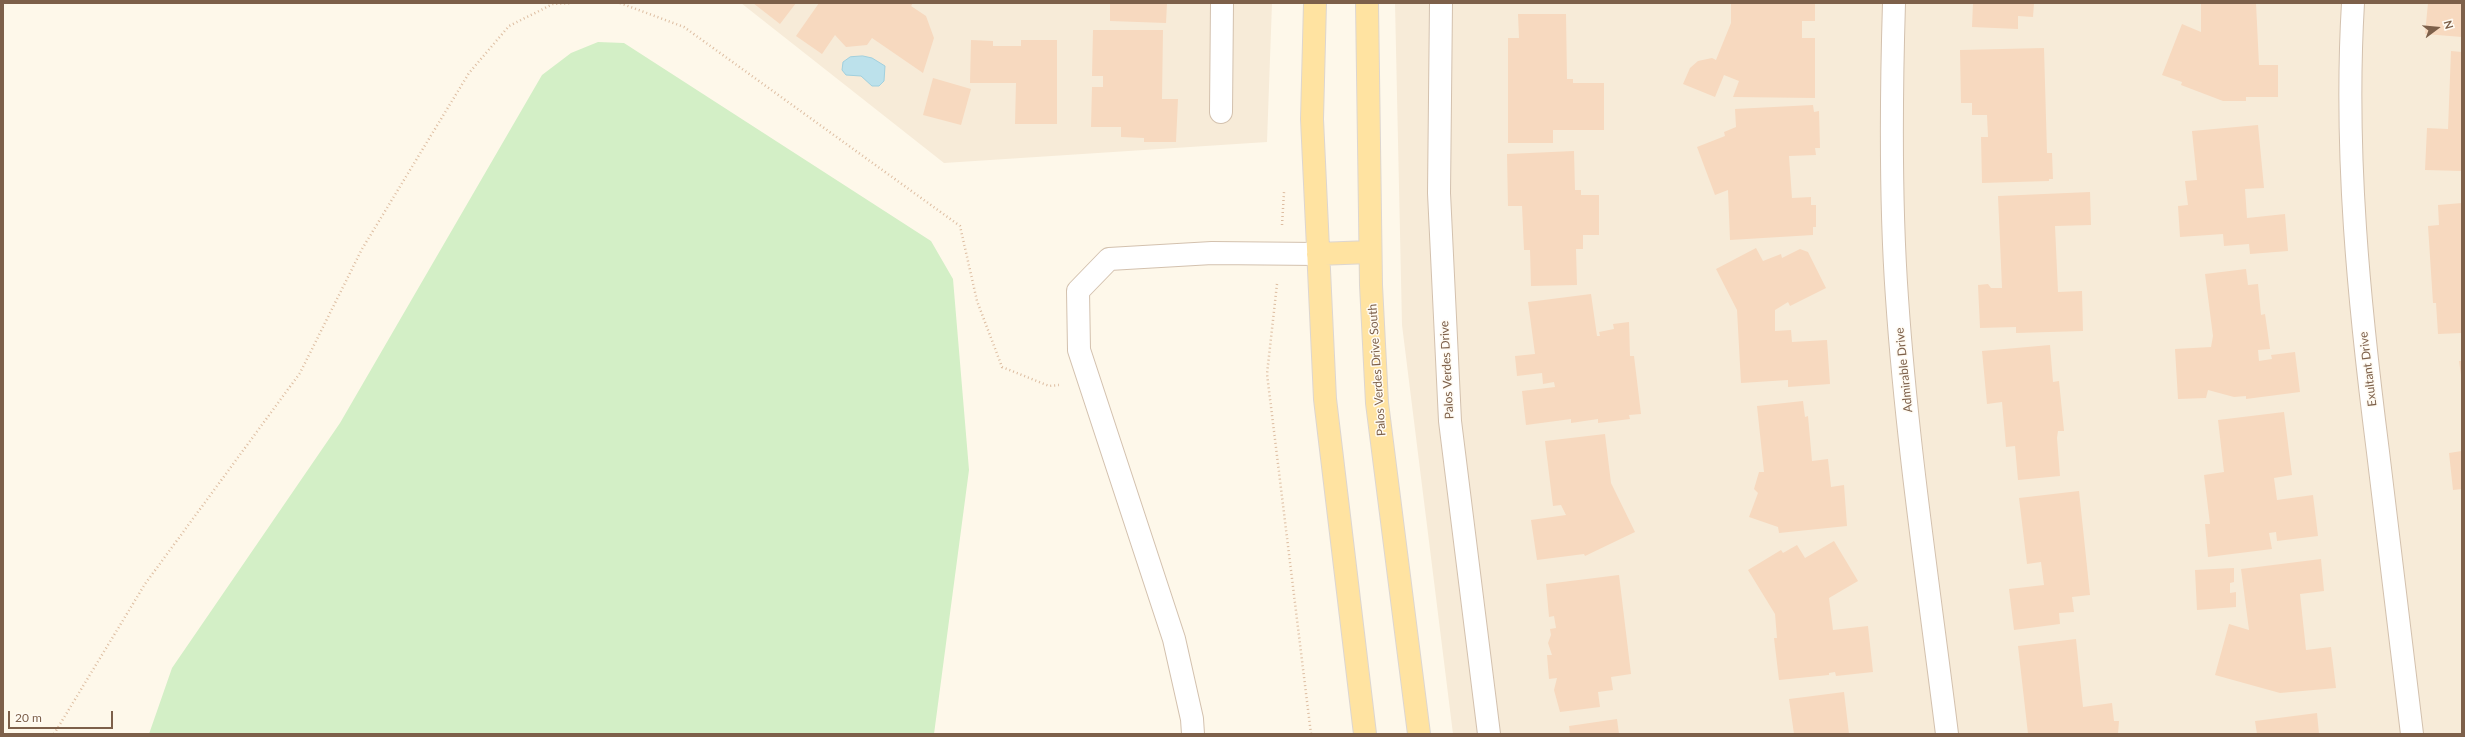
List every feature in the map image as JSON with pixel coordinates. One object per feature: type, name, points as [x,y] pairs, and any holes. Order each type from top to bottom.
[{"type":"main road","points":[[1315,3],[1312,119],[1325,399],[1365,734]]},
{"type":"main road","name":"Palos Verdes Drive South","points":[[1367,3],[1370,252],[1377,403],[1419,734]]},
{"type":"main road","points":[[1318,254],[1370,252]]},
{"type":"street","points":[[1220,112],[1222,3]]},
{"type":"street","name":"Palos Verdes Drive","points":[[1441,3],[1439,193],[1450,422],[1489,734]]},
{"type":"street","name":"Admirable Drive","points":[[1894,3],[1892,179],[1897,298],[1912,458],[1947,734]]},
{"type":"street","name":"Exultant Drive","points":[[2353,3],[2349,64],[2350,152],[2360,305],[2412,734]]},
{"type":"street","points":[[1193,734],[1192,719],[1174,639],[1079,350],[1078,291],[1110,259],[1212,253],[1318,254]]},
{"type":"path","points":[[54,734],[145,584],[300,373],[362,249],[469,73],[509,26],[553,3],[572,3]]},
{"type":"path","points":[[620,3],[684,27],[960,226],[977,301],[1002,367],[1049,386],[1089,381]]},
{"type":"path","points":[[1284,191],[1267,374],[1311,734]]},
{"type":"shaded area","points":[[741,3],[1272,3],[1267,142],[944,163]]},
{"type":"shaded area","points":[[1395,3],[2462,3],[2462,734],[1453,734],[1402,325]]},
{"type":"green space","points":[[598,42],[624,43],[931,241],[953,279],[969,470],[934,734],[149,734],[172,668],[340,423],[542,75],[571,53]]},
{"type":"water","points":[[863,56],[872,58],[885,66],[884,81],[879,86],[872,86],[861,76],[846,75],[842,70],[843,62],[850,57]]},
{"type":"building","points":[[753,3],[796,3],[780,24]]},
{"type":"building","points":[[819,3],[913,3],[911,6],[926,16],[934,38],[923,73],[872,38],[867,45],[846,47],[835,35],[822,54],[796,36]]},
{"type":"building","points":[[1110,3],[1167,3],[1166,23],[1110,21]]},
{"type":"building","points":[[1731,3],[1815,3],[1815,21],[1802,21],[1802,38],[1815,38],[1815,98],[1733,97],[1739,81],[1724,75],[1715,97],[1683,84],[1690,68],[1698,61],[1712,58],[1716,60],[1731,23]]},
{"type":"building","points":[[1973,3],[2034,3],[2033,17],[2018,16],[2018,29],[1972,27]]},
{"type":"building","points":[[2201,3],[2256,3],[2259,65],[2278,65],[2278,97],[2246,97],[2246,101],[2223,101],[2181,85],[2182,82],[2162,75],[2182,24],[2201,32]]},
{"type":"building","points":[[2428,3],[2462,3],[2462,37],[2425,34]]},
{"type":"building","points":[[1518,14],[1566,14],[1567,79],[1573,79],[1573,83],[1604,83],[1604,130],[1553,130],[1553,143],[1508,143],[1508,38],[1519,38]]},
{"type":"building","points":[[1093,30],[1163,30],[1162,99],[1178,99],[1176,142],[1144,142],[1144,138],[1121,137],[1121,127],[1091,127],[1092,87],[1103,87],[1103,76],[1092,76]]},
{"type":"building","points":[[971,40],[993,41],[993,46],[1021,46],[1021,40],[1057,40],[1057,124],[1015,124],[1016,83],[970,83]]},
{"type":"building","points":[[2044,48],[2047,153],[2052,153],[2053,179],[2049,179],[2049,181],[1982,183],[1981,137],[1988,137],[1987,115],[1972,115],[1972,103],[1961,103],[1960,50]]},
{"type":"building","points":[[2451,51],[2462,52],[2462,171],[2425,170],[2427,128],[2448,129]]},
{"type":"building","points":[[933,78],[971,89],[961,125],[923,115]]},
{"type":"building","points":[[1813,105],[1814,112],[1819,111],[1820,148],[1815,148],[1816,155],[1789,156],[1792,198],[1811,197],[1811,205],[1816,205],[1816,227],[1813,227],[1813,235],[1730,240],[1728,190],[1715,195],[1697,147],[1725,136],[1724,132],[1736,127],[1735,109]]},
{"type":"building","points":[[2258,125],[2264,188],[2245,189],[2247,218],[2285,214],[2288,251],[2250,254],[2249,244],[2224,246],[2223,234],[2180,237],[2178,206],[2188,205],[2185,181],[2197,180],[2192,131]]},
{"type":"building","points":[[1574,151],[1575,190],[1581,190],[1581,195],[1599,195],[1599,235],[1583,235],[1583,249],[1576,249],[1577,285],[1531,286],[1530,250],[1524,250],[1522,206],[1508,206],[1507,154]]},
{"type":"building","points":[[2090,192],[2091,225],[2055,226],[2058,292],[2082,291],[2083,331],[2016,333],[2016,327],[1980,328],[1978,285],[1988,284],[1991,288],[2002,288],[1998,196]]},
{"type":"building","points":[[2462,203],[2462,333],[2438,334],[2436,303],[2433,303],[2428,226],[2439,225],[2438,205]]},
{"type":"building","points":[[1756,248],[1763,261],[1781,254],[1782,258],[1800,249],[1808,252],[1826,288],[1790,306],[1788,302],[1775,310],[1775,331],[1791,330],[1792,342],[1827,340],[1830,384],[1788,387],[1788,380],[1741,383],[1737,310],[1716,269]]},
{"type":"building","points":[[2246,269],[2248,285],[2258,284],[2261,315],[2265,314],[2270,349],[2258,350],[2259,361],[2272,359],[2271,355],[2295,352],[2300,392],[2246,399],[2246,396],[2234,397],[2208,390],[2206,398],[2178,399],[2175,349],[2211,347],[2213,336],[2205,274]]},
{"type":"building","points":[[1591,294],[1597,336],[1600,336],[1599,332],[1614,329],[1613,324],[1629,322],[1630,356],[1634,356],[1641,414],[1629,415],[1630,419],[1598,423],[1598,419],[1571,423],[1571,419],[1526,425],[1522,391],[1555,387],[1554,382],[1543,384],[1542,373],[1517,376],[1515,356],[1535,354],[1528,302]]},
{"type":"building","points":[[2050,345],[2053,382],[2059,381],[2064,431],[2058,431],[2057,438],[2060,476],[2018,480],[2015,446],[2006,447],[2002,402],[1987,404],[1982,351]]},
{"type":"building","points":[[2459,361],[2462,361],[2462,375],[2461,375]]},
{"type":"building","points":[[1803,401],[1805,417],[1808,416],[1812,461],[1828,459],[1831,487],[1844,485],[1847,526],[1779,533],[1778,527],[1749,517],[1758,493],[1754,489],[1759,472],[1764,472],[1757,406]]},
{"type":"building","points":[[2284,412],[2292,475],[2274,478],[2277,500],[2313,495],[2318,536],[2277,541],[2276,532],[2269,533],[2272,549],[2208,557],[2205,524],[2210,524],[2204,475],[2224,472],[2218,420]]},
{"type":"building","points":[[1605,434],[1611,483],[1635,532],[1585,556],[1584,554],[1537,560],[1531,520],[1566,515],[1561,505],[1553,506],[1545,441]]},
{"type":"building","points":[[2462,451],[2462,489],[2453,490],[2449,453]]},
{"type":"building","points":[[2079,491],[2090,595],[2072,597],[2074,612],[2059,613],[2060,624],[2014,630],[2009,589],[2044,585],[2041,562],[2027,564],[2019,498]]},
{"type":"building","points":[[1834,541],[1858,581],[1829,598],[1833,630],[1868,626],[1873,672],[1836,676],[1835,672],[1829,673],[1829,675],[1779,680],[1774,638],[1777,638],[1775,614],[1748,570],[1781,550],[1783,553],[1797,545],[1805,558]]},
{"type":"building","points":[[2321,559],[2324,591],[2300,594],[2306,650],[2331,647],[2336,688],[2280,693],[2215,675],[2229,624],[2249,630],[2241,569]]},
{"type":"building","points":[[2234,568],[2234,582],[2230,583],[2230,593],[2236,592],[2236,607],[2197,610],[2195,570]]},
{"type":"building","points":[[1619,575],[1631,674],[1611,677],[1613,690],[1598,692],[1600,707],[1560,712],[1554,690],[1557,678],[1549,679],[1547,655],[1552,655],[1548,643],[1551,635],[1550,629],[1556,628],[1554,616],[1549,617],[1546,584]]},
{"type":"building","points":[[2076,639],[2083,707],[2112,703],[2114,721],[2119,721],[2118,734],[2028,734],[2018,646]]},
{"type":"building","points":[[1844,692],[1849,734],[1794,734],[1789,699]]},
{"type":"building","points":[[2317,713],[2319,734],[2257,734],[2255,721]]},
{"type":"building","points":[[1617,719],[1619,734],[1570,734],[1569,726]]}]
